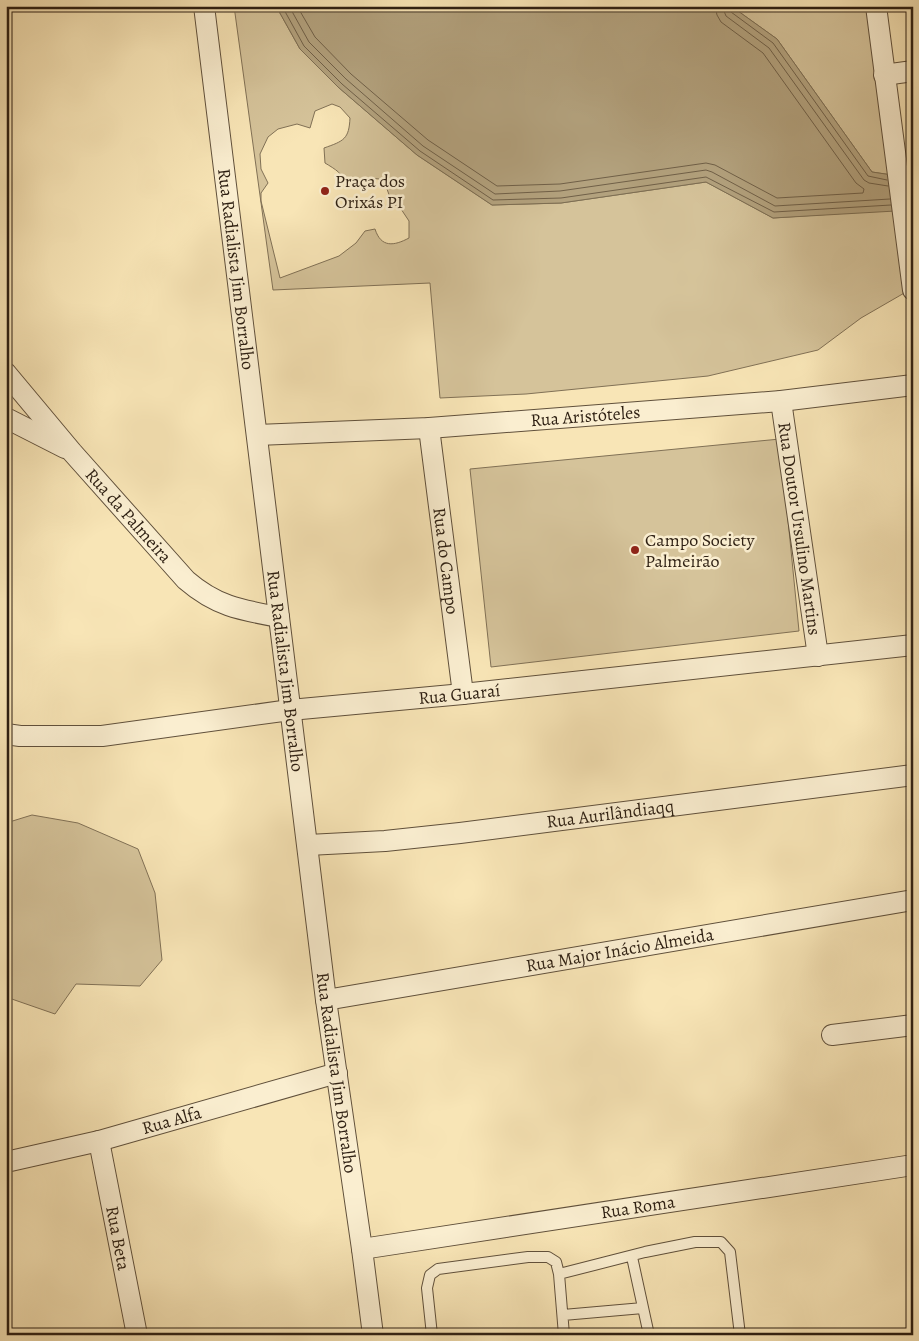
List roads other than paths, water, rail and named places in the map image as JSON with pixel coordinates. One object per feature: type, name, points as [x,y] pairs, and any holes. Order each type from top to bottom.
[{"type":"street","name":"Rua Radialista Jim Borralho","points":[[204,6],[326,1000],[373,1335]]},
{"type":"street","points":[[876,6],[913,290]]},
{"type":"street","points":[[884,75],[913,71]]},
{"type":"street","name":"Rua da Palmeira","points":[[6,373],[172,566],[197,590],[235,609],[279,617]]},
{"type":"street","name":"Rua Aristóteles","points":[[258,436],[429,428],[781,401],[913,385]]},
{"type":"street","name":"Rua Doutor Ursulino Martins","points":[[781,401],[818,656]]},
{"type":"street","points":[[6,418],[72,452]]},
{"type":"street","name":"Rua do Campo","points":[[429,428],[463,694]]},
{"type":"street","name":"Rua Guaraí","points":[[6,734],[20,736],[102,736],[290,710],[463,694],[913,644]]},
{"type":"street","name":"Rua Aurilândiaqq","points":[[308,845],[385,842],[913,775]]},
{"type":"street","name":"Rua Major Inácio Almeida","points":[[326,1000],[913,900]]},
{"type":"street","points":[[832,1035],[913,1025]]},
{"type":"street","name":"Rua Alfa","points":[[6,1162],[99,1141],[337,1073]]},
{"type":"street","name":"Rua Beta","points":[[99,1141],[137,1335]]},
{"type":"street","name":"Rua Roma","points":[[362,1249],[913,1165]]},
{"type":"lane","points":[[559,1274],[632,1257],[645,1252],[695,1242],[721,1242],[730,1252],[740,1335]]},
{"type":"lane","points":[[432,1335],[427,1288],[430,1275],[438,1269],[528,1257],[548,1257],[556,1262],[559,1274],[564,1335]]},
{"type":"lane","points":[[632,1257],[649,1335]]},
{"type":"lane","points":[[562,1315],[643,1308]]},
{"type":"water","points":[[276,6],[731,6],[777,39],[872,172],[913,178],[913,210],[773,218],[706,182],[561,203],[492,205],[417,155],[338,87],[300,49]]},
{"type":"place","name":"Praça dos Orixás PI","points":[[325,191]]},
{"type":"place","name":"Campo Society Palmeirão","points":[[635,550]]}]
